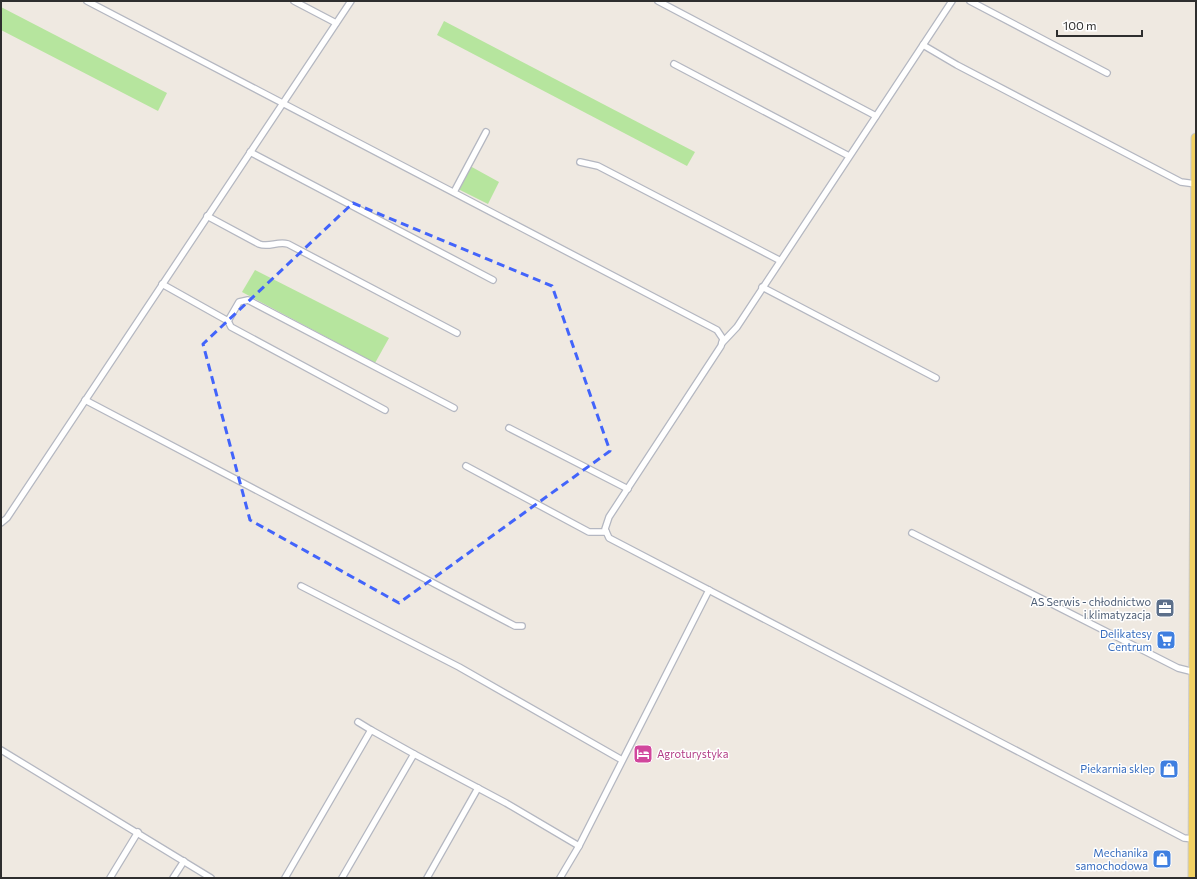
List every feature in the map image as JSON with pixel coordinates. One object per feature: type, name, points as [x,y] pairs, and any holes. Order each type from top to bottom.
[{"type":"main road","points":[[1193,878],[1196,452],[1196,138]]},
{"type":"street","points":[[87,1],[713,328],[720,333],[722,344]]},
{"type":"street","points":[[294,1],[336,23]]},
{"type":"street","points":[[1,523],[7,518],[351,1]]},
{"type":"street","points":[[658,1],[876,116]]},
{"type":"street","points":[[952,1],[779,260],[737,327],[722,344],[606,521],[606,532],[612,540],[1184,838],[1194,839]]},
{"type":"street","points":[[970,1],[1107,73]]},
{"type":"street","points":[[924,45],[957,65],[1181,182],[1196,184]]},
{"type":"street","points":[[674,64],[849,156]]},
{"type":"street","points":[[454,192],[486,132]]},
{"type":"street","points":[[250,152],[493,280]]},
{"type":"street","points":[[580,162],[598,166],[779,260]]},
{"type":"street","points":[[207,216],[259,244],[268,246],[278,243],[288,244],[457,333]]},
{"type":"street","points":[[162,284],[228,321],[231,327],[385,410]]},
{"type":"street","points":[[762,287],[936,378]]},
{"type":"street","points":[[228,321],[239,302],[248,300],[454,408]]},
{"type":"street","points":[[85,400],[515,626],[522,626]]},
{"type":"street","points":[[508,428],[628,489]]},
{"type":"street","points":[[466,466],[589,532],[606,532]]},
{"type":"street","points":[[912,533],[1178,668],[1194,672]]},
{"type":"street","points":[[301,586],[459,667],[622,760]]},
{"type":"street","points":[[560,878],[579,846],[709,590]]},
{"type":"street","points":[[358,722],[579,846]]},
{"type":"street","points":[[285,878],[371,730]]},
{"type":"street","points":[[1,750],[212,878]]},
{"type":"street","points":[[342,878],[414,754]]},
{"type":"street","points":[[427,878],[478,788]]},
{"type":"street","points":[[110,878],[138,832]]},
{"type":"street","points":[[173,878],[184,861]]},
{"type":"highlighted area","points":[[353,203],[552,286],[610,451],[399,603],[250,520],[203,344]]},
{"type":"green space","points":[[1,7],[167,93],[158,111],[1,30]]},
{"type":"green space","points":[[444,21],[695,152],[687,166],[437,35]]},
{"type":"green space","points":[[470,166],[499,182],[488,204],[458,189]]},
{"type":"green space","points":[[255,270],[389,338],[375,363],[242,292]]},
{"type":"place","name":"AS Serwis - chłodnictwo i klimatyzacja","points":[[1165,608]]},
{"type":"place","name":"Delikatesy Centrum","points":[[1166,640]]},
{"type":"place","name":"Agroturystyka","points":[[643,754]]},
{"type":"place","name":"Piekarnia sklep","points":[[1169,769]]},
{"type":"place","name":"Mechanika samochodowa","points":[[1162,859]]}]
